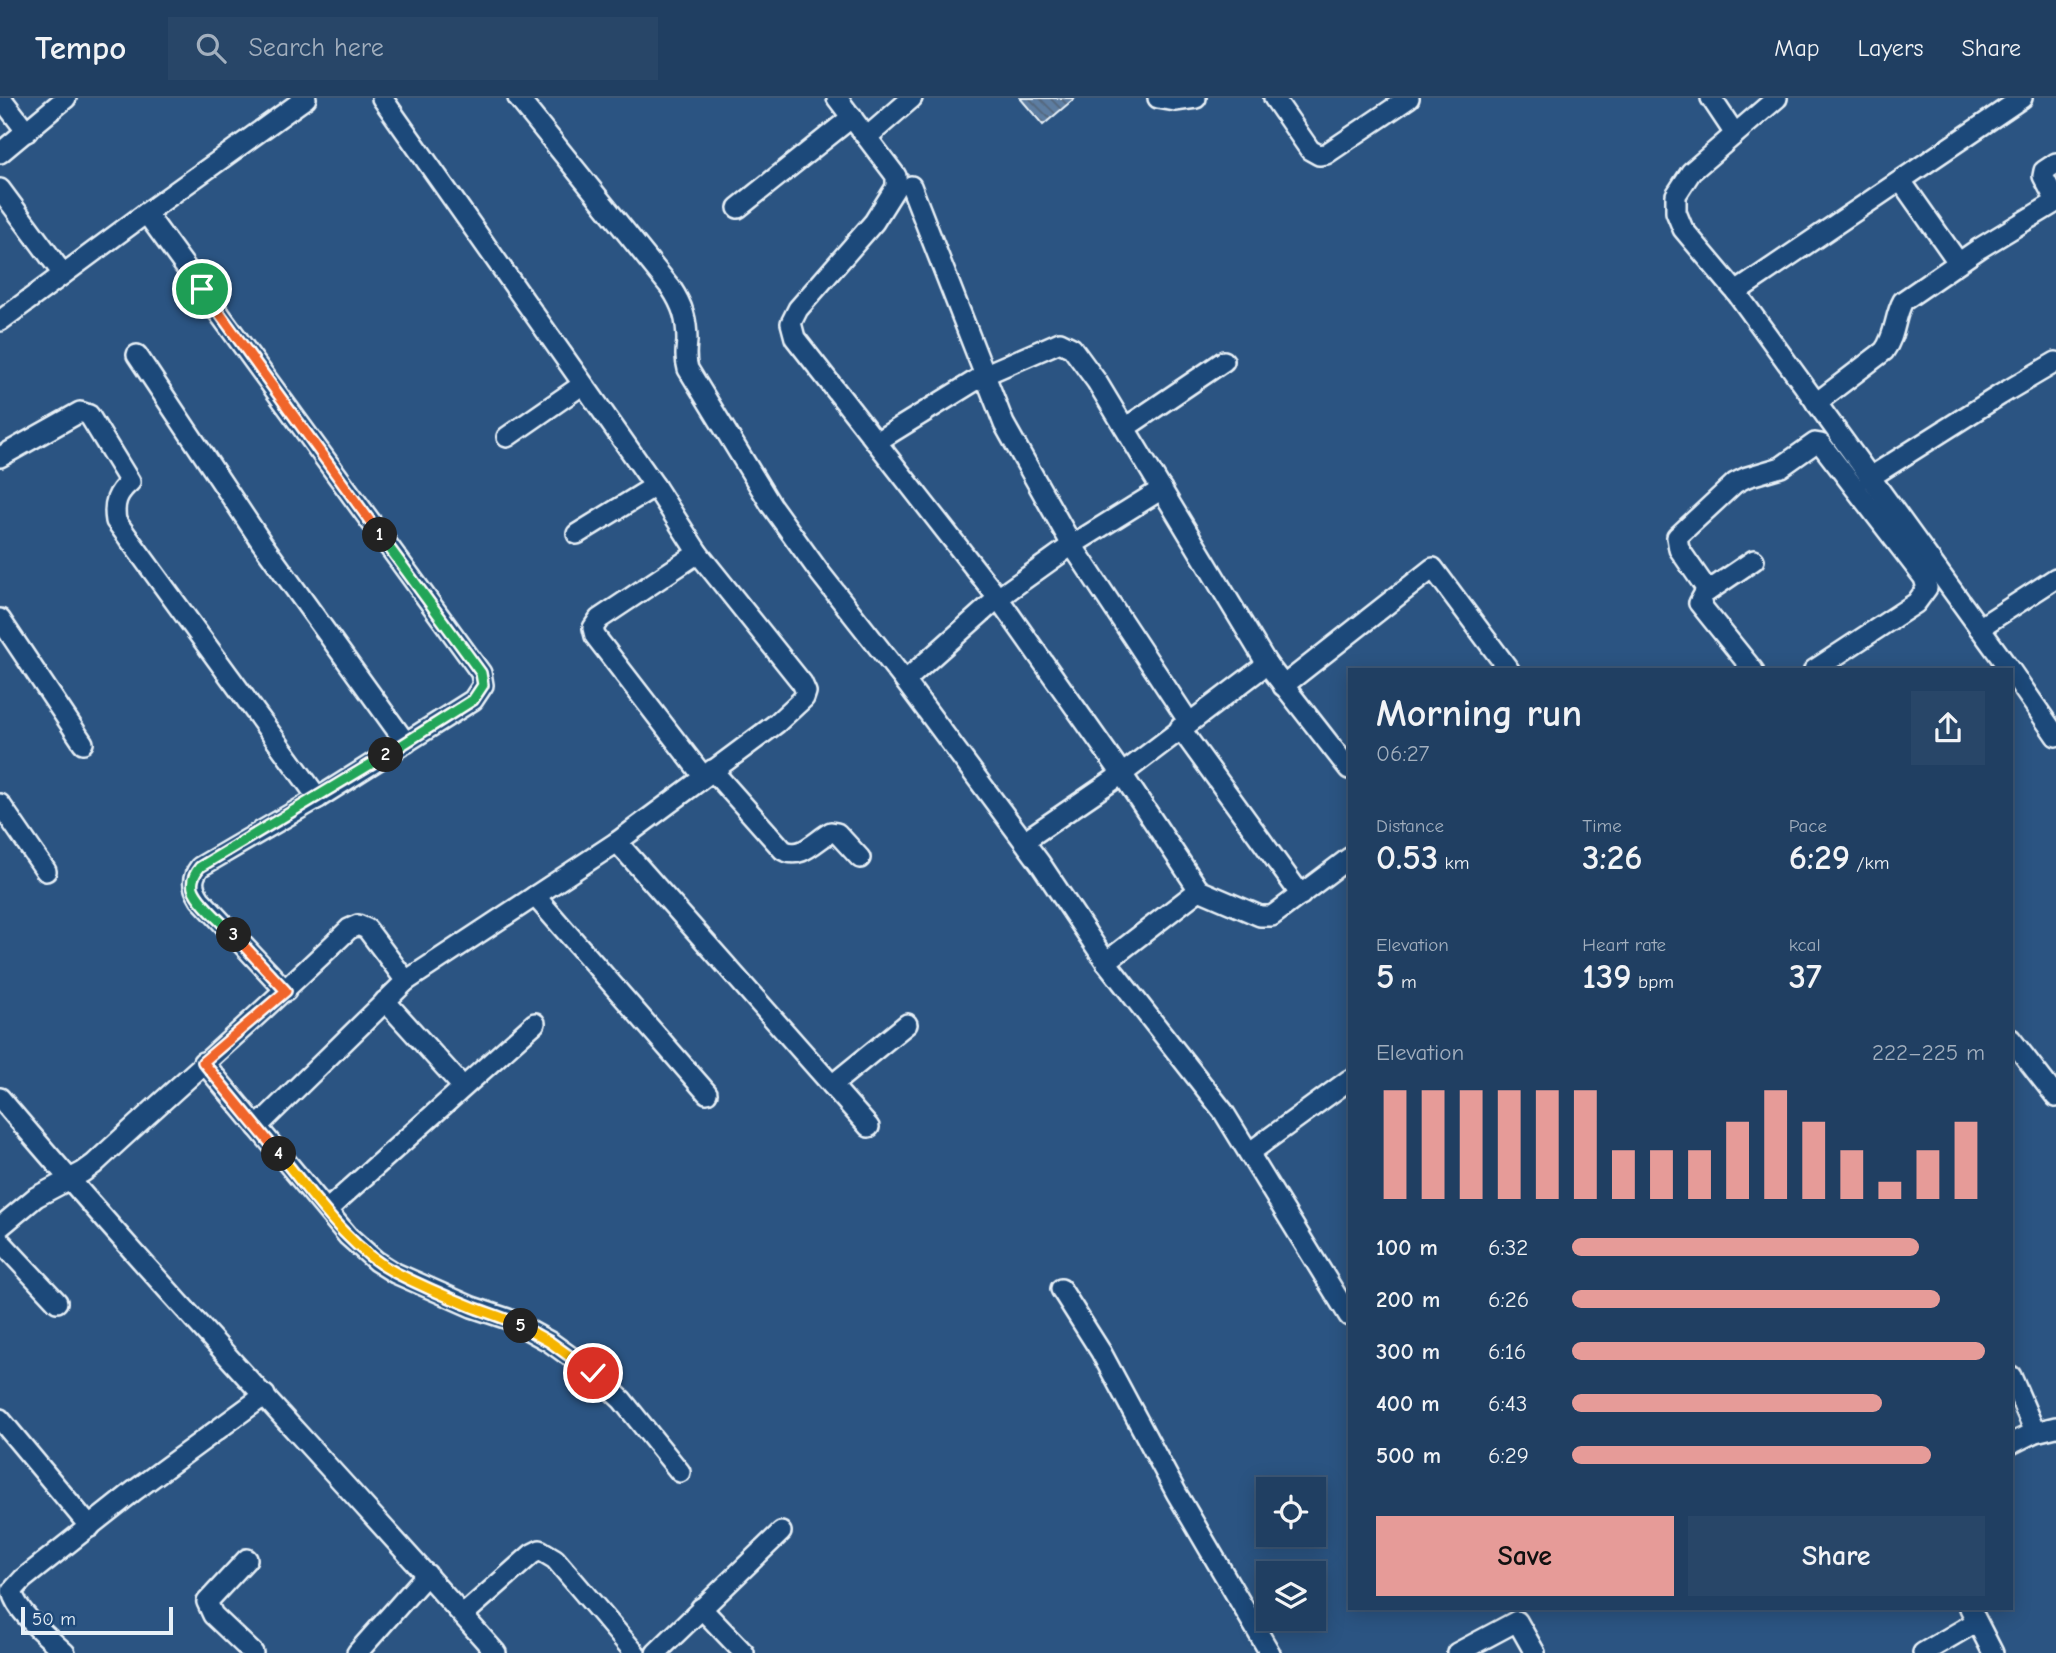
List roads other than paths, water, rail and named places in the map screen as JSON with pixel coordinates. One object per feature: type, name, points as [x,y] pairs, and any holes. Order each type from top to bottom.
[{"type":"street","points":[[1,98],[27,132]]},
{"type":"street","points":[[0,153],[66,98]]},
{"type":"street","points":[[0,321],[306,98]]},
{"type":"street","points":[[257,1127],[406,981],[617,842],[799,705],[806,692],[802,683],[698,553],[655,486],[382,98]]},
{"type":"street","points":[[518,98],[681,303],[686,317],[685,358],[688,369],[771,505],[1024,841],[1107,962],[1223,1111],[1348,1314]]},
{"type":"street","points":[[837,98],[896,176],[896,187],[874,222],[798,309],[791,323],[795,338],[998,598],[1122,774],[1199,890],[1260,916],[1272,916],[1348,859]]},
{"type":"street","points":[[867,138],[912,98]]},
{"type":"street","points":[[1158,98],[1175,101],[1196,98]]},
{"type":"street","points":[[1275,98],[1310,150],[1319,155],[1326,154],[1409,98]]},
{"type":"street","points":[[1711,98],[1735,134]]},
{"type":"street","points":[[1777,98],[1691,172],[1676,195],[1676,212],[1683,229],[1736,292],[1869,478],[1927,588],[1916,603],[1817,668]]},
{"type":"street","points":[[1736,292],[2022,98]]},
{"type":"street","points":[[738,208],[852,117]]},
{"type":"street","points":[[1816,403],[1884,351],[1892,340],[1903,300],[1958,262],[2056,202],[2043,176],[2044,171],[2056,163]]},
{"type":"street","points":[[1901,181],[1958,262]]},
{"type":"street","points":[[911,186],[1004,424],[1072,545],[1185,725],[1301,895]]},
{"type":"street","points":[[0,189],[63,274]]},
{"type":"street","points":[[146,213],[481,673],[483,685],[473,700],[318,798],[200,867],[194,875],[193,887],[200,899],[286,991]]},
{"type":"street","points":[[876,442],[986,374],[1060,342],[1072,348],[1082,359],[1125,428],[1268,664],[1348,768]]},
{"type":"street","points":[[137,355],[262,543],[406,743]]},
{"type":"street","points":[[1125,428],[1224,361]]},
{"type":"street","points":[[1869,478],[2056,362]]},
{"type":"street","points":[[507,437],[582,385]]},
{"type":"street","points":[[0,457],[80,412],[89,415],[130,482],[120,491],[113,507],[116,521],[318,798]]},
{"type":"street","points":[[1708,591],[1679,548],[1677,537],[1735,483],[1781,467],[1815,443],[1825,447],[1895,526],[1979,628],[2008,668]]},
{"type":"street","points":[[577,534],[655,486]]},
{"type":"street","points":[[905,681],[998,598],[1072,545],[1162,489]]},
{"type":"street","points":[[698,553],[599,619],[593,628],[594,636],[707,773],[783,850],[791,855],[800,853],[831,832],[837,833],[860,858]]},
{"type":"street","points":[[1751,668],[1701,607],[1700,598],[1754,560]]},
{"type":"street","points":[[1283,686],[1433,568],[1508,668]]},
{"type":"street","points":[[1979,628],[2056,578]]},
{"type":"street","points":[[0,619],[83,744]]},
{"type":"street","points":[[1024,841],[1122,774],[1268,664]]},
{"type":"street","points":[[2013,675],[2056,736]]},
{"type":"street","points":[[0,804],[46,871]]},
{"type":"street","points":[[617,842],[869,1127]]},
{"type":"street","points":[[1107,962],[1199,890]]},
{"type":"street","points":[[535,896],[707,1093]]},
{"type":"street","points":[[0,1227],[36,1197],[93,1164],[203,1062],[286,991],[349,929],[358,925],[367,929],[406,981]]},
{"type":"street","points":[[385,1001],[463,1087]]},
{"type":"street","points":[[327,1210],[535,1023]]},
{"type":"street","points":[[832,1085],[906,1024]]},
{"type":"street","points":[[2013,1042],[2056,1097]]},
{"type":"street","points":[[203,1062],[348,1236],[376,1261],[395,1273],[472,1307],[508,1319],[550,1342],[593,1373],[622,1400],[680,1472]]},
{"type":"street","points":[[1249,1153],[1348,1081]]},
{"type":"street","points":[[0,1098],[68,1179],[496,1653]]},
{"type":"street","points":[[0,1241],[57,1302]]},
{"type":"street","points":[[1062,1289],[1101,1352],[1177,1494],[1270,1653]]},
{"type":"street","points":[[2013,1381],[2035,1432]]},
{"type":"street","points":[[65,1653],[14,1600],[12,1591],[23,1579],[90,1527],[265,1395]]},
{"type":"street","points":[[0,1419],[90,1527]]},
{"type":"street","points":[[2013,1443],[2035,1432],[2056,1427]]},
{"type":"street","points":[[656,1653],[781,1532]]},
{"type":"street","points":[[463,1615],[532,1554],[540,1550],[555,1559],[635,1653]]},
{"type":"street","points":[[247,1559],[207,1602],[213,1615],[253,1653]]},
{"type":"street","points":[[357,1653],[427,1574]]},
{"type":"street","points":[[701,1608],[744,1653]]},
{"type":"street","points":[[1457,1653],[1513,1615],[1535,1653]]},
{"type":"street","points":[[1923,1653],[1973,1615],[1993,1653]]}]
